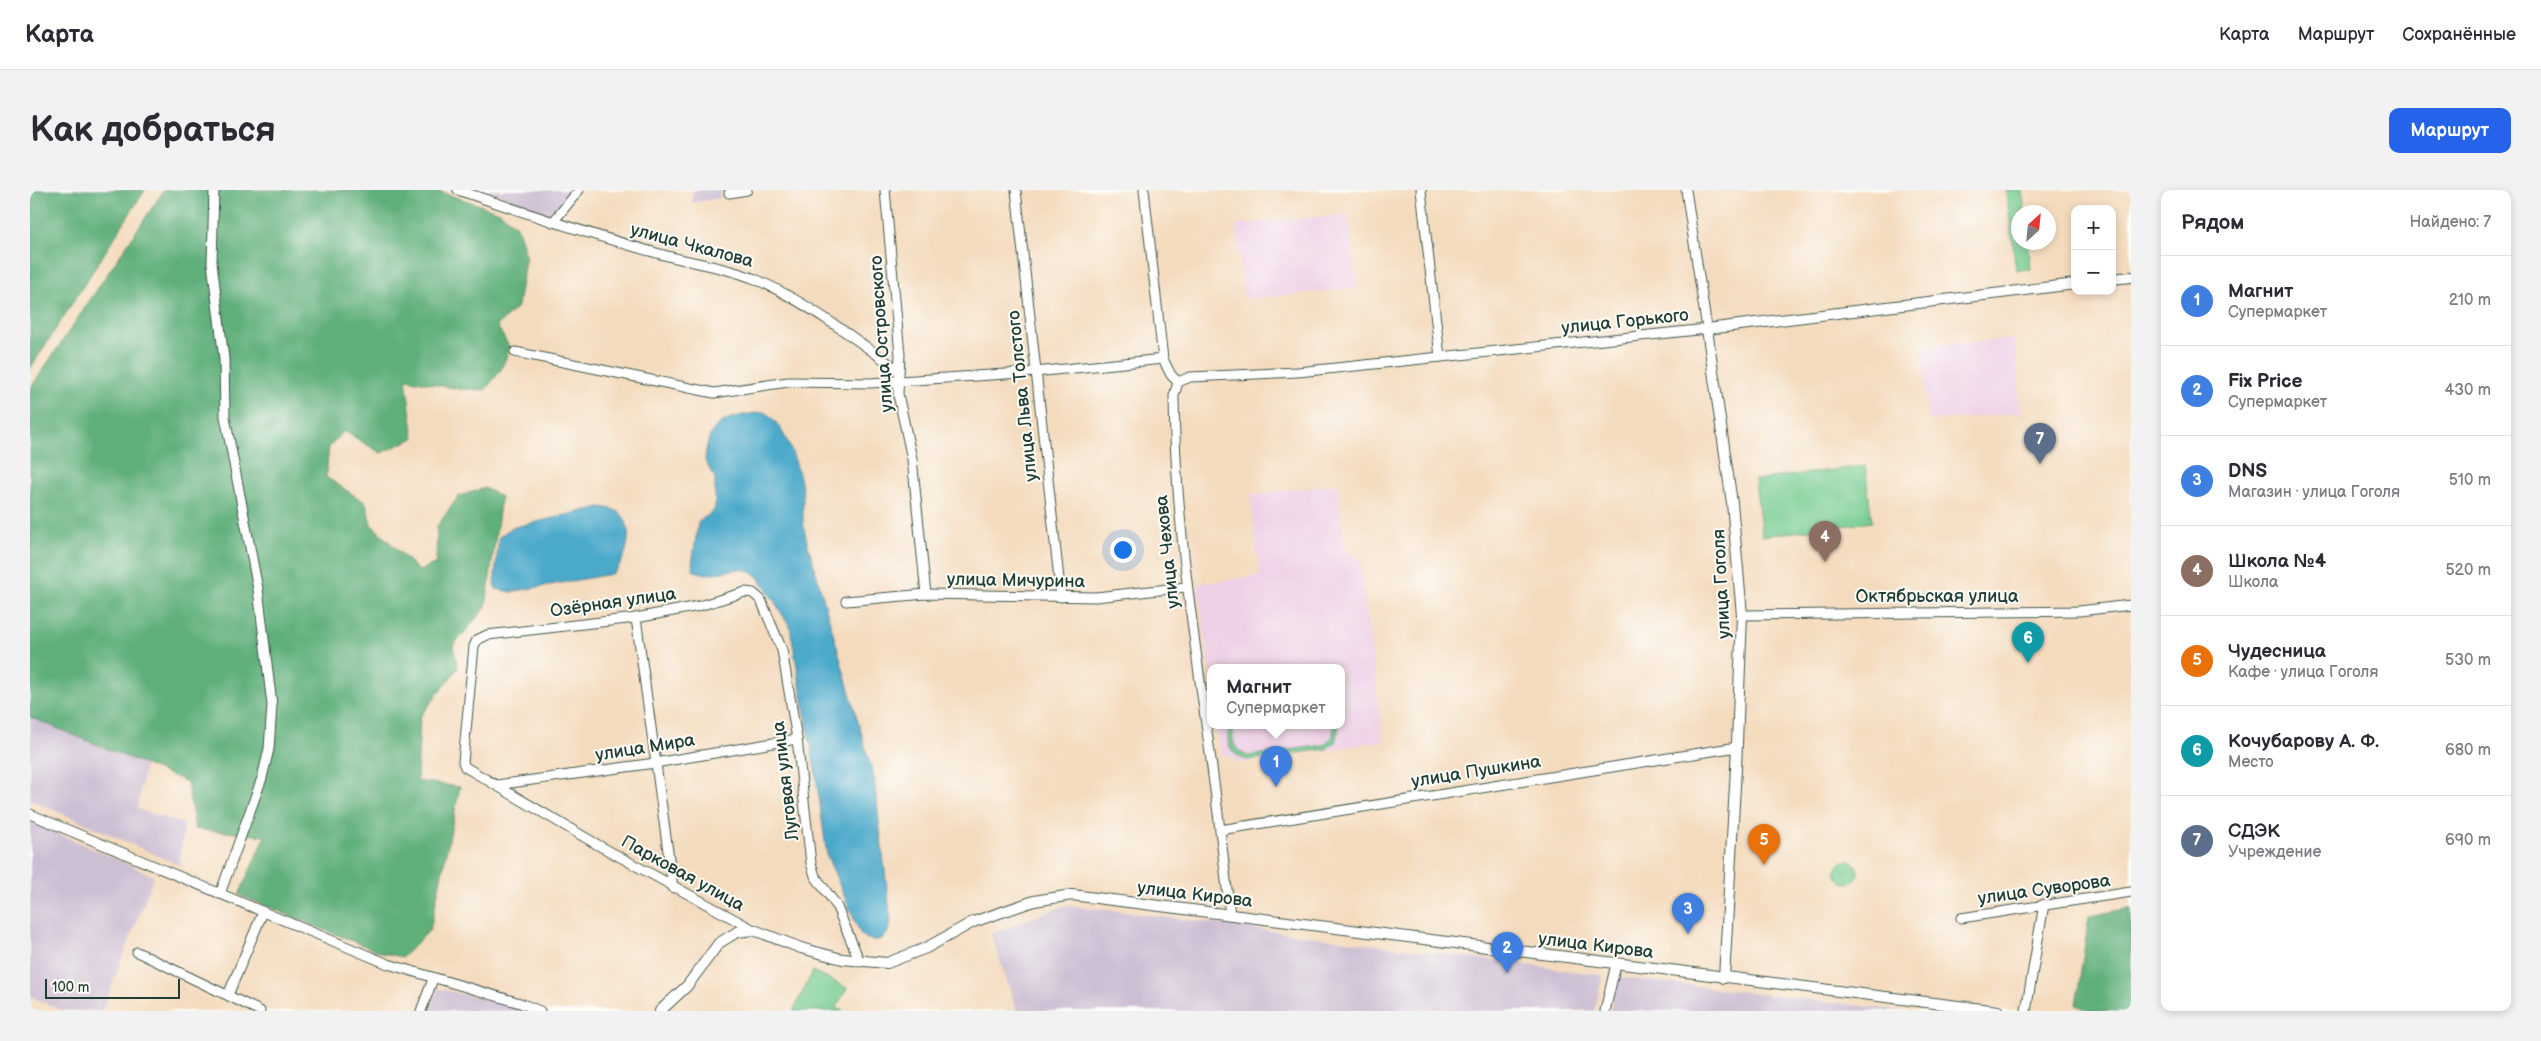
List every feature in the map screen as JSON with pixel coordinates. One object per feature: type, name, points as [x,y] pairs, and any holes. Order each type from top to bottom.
[{"type":"street","points":[[214,190],[212,263],[224,359],[224,417],[258,589],[272,705],[268,749],[262,778],[220,894]]},
{"type":"street","name":"улица Чкалова","points":[[458,190],[553,222],[662,255],[712,266],[753,278],[804,306],[898,370]]},
{"type":"street","points":[[553,222],[579,190]]},
{"type":"street","points":[[729,193],[747,190]]},
{"type":"street","name":"улица Островского","points":[[885,190],[900,355],[898,380],[901,412],[912,459],[926,594]]},
{"type":"street","name":"улица Льва Толстого","points":[[1016,190],[1060,597]]},
{"type":"street","points":[[1144,190],[1163,359],[1171,375],[1178,382]]},
{"type":"street","points":[[1421,190],[1440,356]]},
{"type":"street","name":"улица Гоголя","points":[[1686,190],[1732,502],[1742,615],[1737,747],[1724,978]]},
{"type":"street","points":[[2116,279],[2131,277]]},
{"type":"street","name":"улица Горького","points":[[1178,382],[1190,378],[1298,372],[1707,329],[2071,284]]},
{"type":"street","points":[[515,352],[714,393],[788,382],[870,383],[1035,372],[1163,359]]},
{"type":"street","name":"улица Чехова","points":[[1178,382],[1174,396],[1176,471],[1186,587],[1230,914]]},
{"type":"street","name":"улица Мичурина","points":[[846,601],[926,594],[1096,598],[1186,587]]},
{"type":"street","name":"Озёрная улица","points":[[465,767],[463,762],[474,646],[477,640],[487,635],[636,618],[699,606],[746,592],[753,593]]},
{"type":"street","name":"Луговая улица","points":[[753,593],[761,600],[780,639],[797,739],[811,863],[815,876],[836,905],[860,962]]},
{"type":"street","name":"Октябрьская улица","points":[[1742,615],[2079,611],[2131,605]]},
{"type":"street","points":[[636,618],[673,888]]},
{"type":"street","name":"улица Мира","points":[[497,785],[655,763],[797,739]]},
{"type":"street","name":"улица Пушкина","points":[[1220,830],[1737,747]]},
{"type":"street","name":"Парковая улица","points":[[465,767],[673,888],[754,930],[801,948],[860,962],[887,963],[902,958]]},
{"type":"street","points":[[30,814],[388,964],[520,1003],[540,1011]]},
{"type":"street","name":"улица Суворова","points":[[1961,918],[2131,892]]},
{"type":"street","name":"улица Кирова","points":[[902,958],[926,948],[973,922],[1034,901],[1072,895],[1998,1011]]},
{"type":"street","points":[[2026,1011],[2044,904]]},
{"type":"street","points":[[228,995],[263,912]]},
{"type":"street","points":[[660,1011],[687,986],[719,943],[737,932],[754,930]]},
{"type":"street","points":[[137,952],[260,1011]]},
{"type":"street","points":[[1605,1011],[1616,964]]},
{"type":"street","points":[[420,1011],[434,979]]},
{"type":"shaded area","points":[[486,190],[573,190],[560,206],[548,213]]},
{"type":"shaded area","points":[[693,190],[726,190],[719,192],[720,198],[692,203]]},
{"type":"shaded area","points":[[1348,214],[1357,288],[1244,299],[1236,225]]},
{"type":"shaded area","points":[[2015,339],[2021,413],[1928,421],[1922,346]]},
{"type":"shaded area","points":[[1338,484],[1344,546],[1360,561],[1383,741],[1241,763],[1220,752],[1217,729],[1345,729],[1345,664],[1209,664],[1198,584],[1260,576],[1250,495]]},
{"type":"shaded area","points":[[30,717],[145,765],[137,809],[184,824],[179,865],[30,799]]},
{"type":"shaded area","points":[[30,821],[154,876],[102,1011],[63,1011],[30,996]]},
{"type":"shaded area","points":[[1065,905],[1603,975],[1594,1011],[1017,1011],[991,934]]},
{"type":"shaded area","points":[[1618,977],[1904,1011],[1610,1011]]},
{"type":"shaded area","points":[[437,988],[522,1009],[526,1011],[430,1011]]},
{"type":"green space","points":[[30,190],[145,190],[30,369]]},
{"type":"green space","points":[[164,190],[435,190],[500,212],[518,228],[526,255],[518,306],[497,326],[510,348],[501,370],[485,390],[459,389],[406,379],[414,438],[381,453],[344,431],[329,447],[326,477],[366,503],[371,524],[419,571],[436,563],[437,526],[459,496],[485,488],[501,497],[486,607],[453,646],[458,668],[420,717],[417,781],[460,787],[430,930],[403,957],[382,953],[239,895],[265,836],[195,829],[187,782],[30,717],[30,389]]},
{"type":"green space","points":[[2006,190],[2022,190],[2024,205],[2011,205],[2011,230]]},
{"type":"green space","points":[[2014,250],[2029,250],[2031,269],[2016,270]]},
{"type":"green space","points":[[1865,466],[1872,522],[1762,536],[1755,480]]},
{"type":"green space","points":[[1229,729],[1235,729],[1234,744],[1239,751],[1248,756],[1324,745],[1333,736],[1334,729],[1338,729],[1335,742],[1326,749],[1248,760],[1237,755],[1230,748]]},
{"type":"green space","points":[[1843,861],[1851,861],[1858,868],[1858,876],[1851,883],[1843,883],[1836,876],[1836,868]]},
{"type":"green space","points":[[2131,908],[2131,1011],[2090,1011],[2076,1005],[2089,916]]},
{"type":"green space","points":[[813,971],[847,988],[836,1008],[844,1011],[793,1011]]},
{"type":"water","points":[[764,412],[771,417],[784,434],[797,467],[803,491],[803,521],[806,538],[874,778],[891,922],[890,928],[881,939],[871,940],[861,935],[827,856],[815,770],[790,627],[766,588],[758,577],[750,571],[741,569],[707,574],[694,571],[692,564],[698,523],[712,513],[715,508],[715,478],[705,461],[710,436],[715,428],[730,419]]},
{"type":"water","points":[[600,507],[618,511],[626,521],[628,529],[627,546],[621,563],[611,574],[511,592],[496,589],[494,584],[499,537],[511,528]]},
{"type":"place","name":"СДЭК","points":[[2040,464]]},
{"type":"place","name":"Школа №4","points":[[1825,562]]},
{"type":"place","name":"Кочубарову А. Ф.","points":[[2028,663]]},
{"type":"place","name":"Магнит","points":[[1276,787]]},
{"type":"place","name":"Чудесница","points":[[1764,865]]},
{"type":"place","name":"DNS","points":[[1688,934]]},
{"type":"place","name":"Fix Price","points":[[1507,973]]}]
